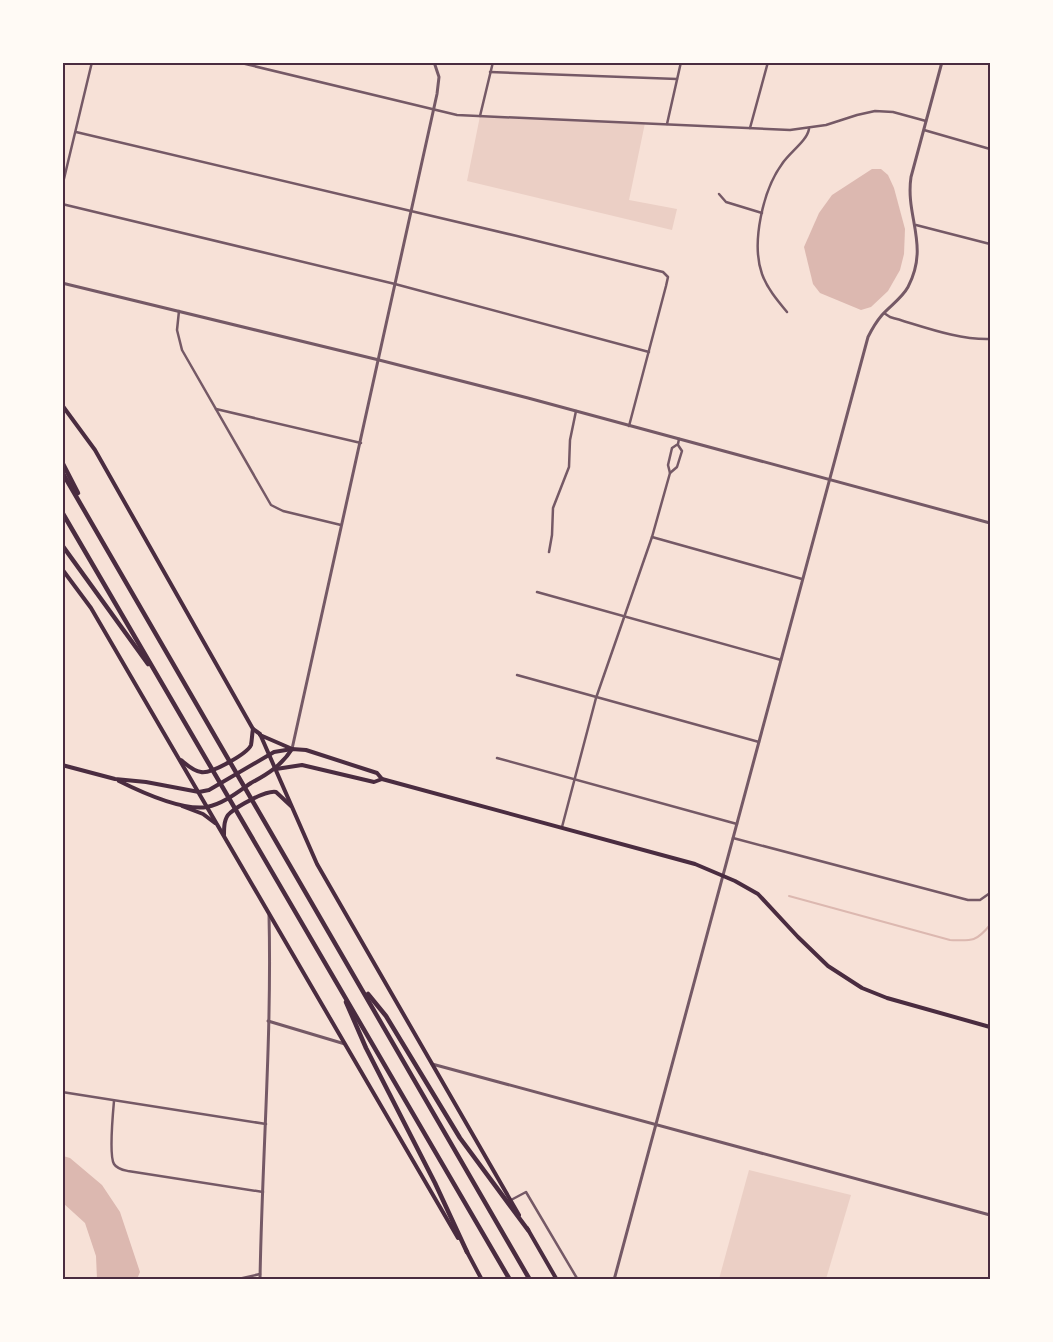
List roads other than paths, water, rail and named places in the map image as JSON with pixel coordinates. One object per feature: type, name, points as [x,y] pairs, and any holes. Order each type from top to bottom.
[{"type":"highway","points":[[62,462],[96,530]]},
{"type":"highway","points":[[62,472],[530,1280]]},
{"type":"highway","points":[[62,512],[338,982],[510,1280]]},
{"type":"highway","points":[[62,546],[164,686]]},
{"type":"highway","points":[[357,980],[386,1016],[460,1138],[528,1230]]},
{"type":"highway","points":[[338,982],[366,1048],[435,1183],[467,1252]]},
{"type":"main road","points":[[62,404],[95,450],[253,729],[292,749]]},
{"type":"main road","points":[[62,568],[91,608],[482,1280]]},
{"type":"main road","points":[[177,757],[192,769],[210,772],[244,752],[250,746],[253,729]]},
{"type":"main road","points":[[260,734],[317,864],[557,1280]]},
{"type":"main road","points":[[170,802],[207,807],[221,802],[276,768],[292,749]]},
{"type":"main road","points":[[62,765],[114,779],[146,782],[199,792],[209,790],[269,755],[280,750],[292,749],[306,750],[378,773],[382,779]]},
{"type":"main road","points":[[276,768],[302,765],[374,782],[382,779],[696,864],[724,875],[758,894],[828,966],[851,981],[887,998],[990,1027]]},
{"type":"main road","points":[[114,779],[146,794],[203,814],[217,825]]},
{"type":"main road","points":[[224,835],[224,824],[229,813],[268,792],[276,792],[294,810]]},
{"type":"street","points":[[62,187],[92,62]]},
{"type":"street","points":[[237,62],[456,115],[790,130],[826,125],[857,114],[875,111],[900,114],[926,121]]},
{"type":"street","points":[[292,749],[434,110],[439,77],[434,62]]},
{"type":"street","points":[[480,116],[493,62]]},
{"type":"street","points":[[667,124],[682,62]]},
{"type":"street","points":[[750,128],[768,62]]},
{"type":"street","points":[[614,1280],[696,970],[724,875],[780,660],[868,338],[877,321],[904,294],[912,277],[918,247],[909,188],[942,62]]},
{"type":"street","points":[[490,72],[677,79]]},
{"type":"street","points":[[787,312],[769,289],[759,266],[758,247],[762,213],[768,191],[776,173],[792,150],[803,142],[808,135],[809,128]]},
{"type":"street","points":[[924,130],[990,149]]},
{"type":"street","points":[[76,132],[517,236],[666,274],[668,276],[666,286],[629,426]]},
{"type":"street","points":[[719,194],[726,202],[762,213]]},
{"type":"street","points":[[62,204],[395,284],[649,352]]},
{"type":"street","points":[[916,225],[990,244]]},
{"type":"street","points":[[62,283],[379,360],[576,411],[990,523]]},
{"type":"street","points":[[179,311],[177,330],[179,344],[271,504],[283,511],[341,525]]},
{"type":"street","points":[[884,313],[890,317],[918,325],[974,338],[990,338]]},
{"type":"street","points":[[216,409],[361,443]]},
{"type":"street","points":[[549,552],[553,508],[569,467],[570,440],[576,411]]},
{"type":"street","points":[[670,473],[677,467],[682,451],[678,444],[679,439]]},
{"type":"street","points":[[562,827],[596,698],[652,537],[670,473],[668,465],[672,448],[678,444]]},
{"type":"street","points":[[652,537],[802,579]]},
{"type":"street","points":[[537,592],[780,660]]},
{"type":"street","points":[[517,676],[759,742]]},
{"type":"street","points":[[497,758],[737,824]]},
{"type":"street","points":[[733,838],[968,900],[980,900],[990,893]]},
{"type":"street","points":[[260,1280],[270,963],[269,913]]},
{"type":"street","points":[[268,1021],[345,1044]]},
{"type":"street","points":[[432,1064],[990,1215]]},
{"type":"street","points":[[62,1092],[266,1124]]},
{"type":"street","points":[[114,1101],[112,1154],[114,1164],[117,1167],[136,1172],[263,1192]]},
{"type":"street","points":[[511,1200],[526,1192],[578,1280]]},
{"type":"street","points":[[234,1280],[260,1274]]},
{"type":"waterway","points":[[789,896],[950,940],[973,939],[981,935],[990,925]]}]
